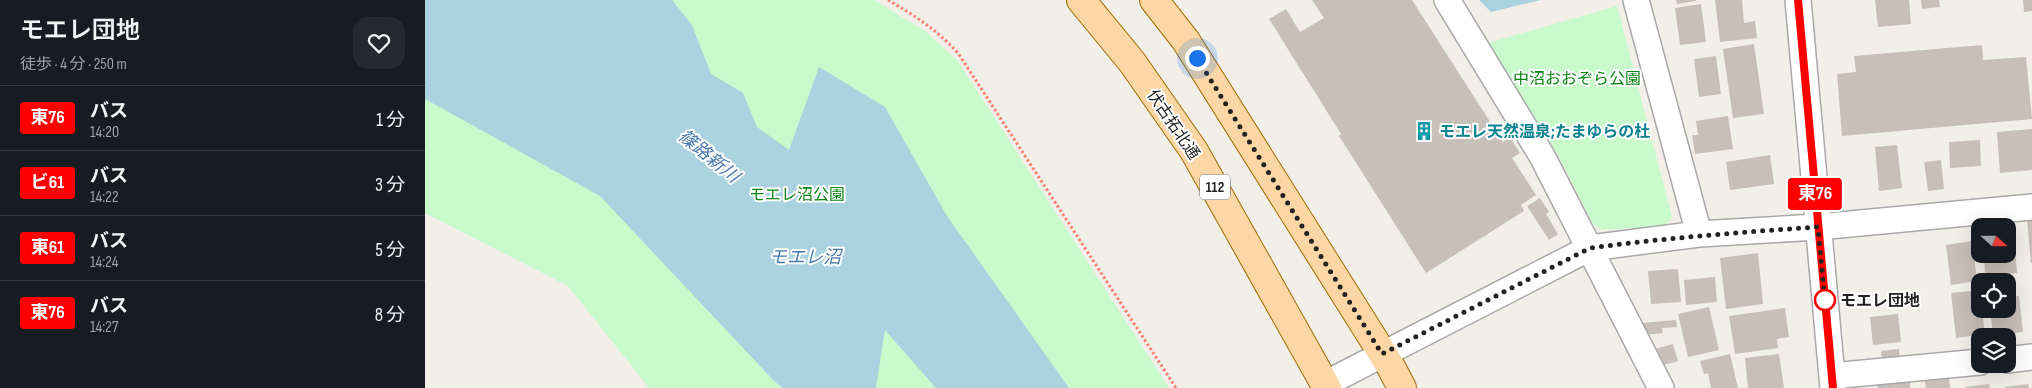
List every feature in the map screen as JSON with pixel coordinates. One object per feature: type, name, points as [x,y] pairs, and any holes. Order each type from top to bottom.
[{"type":"main road","name":"伏古拓北通","points":[[1081,0],[1132,62],[1194,151],[1326,386]]},
{"type":"main road","points":[[1154,0],[1186,41],[1402,388]]},
{"type":"street","points":[[1447,0],[1542,156],[1661,388]]},
{"type":"street","points":[[1636,0],[1699,234]]},
{"type":"street","points":[[1798,0],[1832,382],[1971,363]]},
{"type":"street","points":[[1326,386],[1382,354],[1590,248],[1699,234],[1818,227],[2032,207]]},
{"type":"street","points":[[2016,359],[2032,357]]},
{"type":"path","points":[[888,0],[920,19],[942,36],[958,53],[1176,388]]},
{"type":"green space","name":"モエレ沼公園","points":[[425,0],[874,0],[925,31],[958,61],[1169,388],[649,388],[568,286],[425,213]]},
{"type":"green space","name":"中沼おおぞら公園","points":[[1617,6],[1672,217],[1665,226],[1602,230],[1593,224],[1557,153],[1488,43]]},
{"type":"water","name":"モエレ沼","points":[[425,0],[672,0],[692,25],[711,74],[743,93],[757,127],[789,150],[819,67],[885,107],[947,216],[1069,388],[936,388],[885,330],[876,388],[783,388],[775,382],[600,196],[425,99]]},
{"type":"water","points":[[1479,0],[1541,0],[1491,12]]},
{"type":"building","name":"モエレ天然温泉;たまゆらの杜","points":[[1312,0],[1412,0],[1503,142],[1510,137],[1520,153],[1512,158],[1536,195],[1521,205],[1524,211],[1426,273],[1339,136],[1341,134],[1269,19],[1286,9],[1300,32],[1324,18]]},
{"type":"building","points":[[1676,0],[1696,0],[1696,1],[1677,4]]},
{"type":"building","points":[[1715,0],[1742,0],[1744,23],[1755,21],[1757,38],[1720,42]]},
{"type":"building","points":[[1875,0],[1909,0],[1911,24],[1878,27]]},
{"type":"building","points":[[1921,0],[1939,0],[1940,7],[1922,9]]},
{"type":"building","points":[[2023,0],[2032,0],[2032,11],[2024,12]]},
{"type":"building","points":[[1701,4],[1706,42],[1680,45],[1675,8]]},
{"type":"building","points":[[1754,44],[1764,114],[1733,118],[1723,49]]},
{"type":"building","points":[[1982,45],[1983,60],[2026,57],[2032,119],[1842,136],[1837,74],[1856,72],[1854,56]]},
{"type":"building","points":[[1716,56],[1721,94],[1699,97],[1694,59]]},
{"type":"building","points":[[1728,116],[1733,149],[1695,154],[1692,135],[1698,135],[1696,121]]},
{"type":"building","points":[[2032,129],[2032,170],[2000,173],[1997,132]]},
{"type":"building","points":[[1980,140],[1981,166],[1950,168],[1949,142]]},
{"type":"building","points":[[1897,145],[1902,188],[1879,191],[1875,147]]},
{"type":"building","points":[[1770,155],[1774,184],[1730,190],[1726,162]]},
{"type":"building","points":[[1941,160],[1944,189],[1928,191],[1924,162]]},
{"type":"building","points":[[1540,198],[1549,212],[1546,214],[1558,234],[1549,240],[1527,206]]},
{"type":"building","points":[[2032,219],[2032,263],[2031,263],[2027,220]]},
{"type":"building","points":[[1971,241],[1971,263],[1975,263],[1976,273],[1971,273],[1971,282],[1951,285],[1946,245]]},
{"type":"building","points":[[1758,253],[1763,304],[1726,309],[1720,258]]},
{"type":"building","points":[[2016,260],[2017,273],[1985,273],[1984,263],[2016,263]]},
{"type":"building","points":[[1678,269],[1681,302],[1651,304],[1648,271]]},
{"type":"building","points":[[1715,277],[1717,302],[1686,305],[1684,280]]},
{"type":"building","points":[[1971,291],[1971,318],[1983,318],[1984,328],[1971,328],[1971,336],[1956,338],[1951,293]]},
{"type":"building","points":[[2016,296],[2019,296],[2023,332],[2016,333],[2016,328],[1992,328],[1991,318],[2016,318]]},
{"type":"building","points":[[1709,307],[1719,350],[1688,357],[1678,314]]},
{"type":"building","points":[[1785,308],[1789,337],[1777,339],[1778,348],[1735,354],[1729,316]]},
{"type":"building","points":[[1898,314],[1901,342],[1873,345],[1870,317]]},
{"type":"building","points":[[1676,320],[1677,327],[1662,328],[1663,333],[1644,335],[1642,323]]},
{"type":"building","points":[[1673,344],[1678,361],[1660,366],[1655,349]]},
{"type":"building","points":[[1899,349],[1900,360],[1882,362],[1881,351]]},
{"type":"building","points":[[1730,354],[1738,388],[1711,388],[1708,373],[1704,374],[1700,361]]},
{"type":"building","points":[[1779,354],[1784,388],[1748,388],[1745,358]]},
{"type":"building","points":[[1949,378],[1950,388],[1926,388],[1925,381]]},
{"type":"building","points":[[1910,382],[1910,388],[1878,388],[1877,385]]},
{"type":"building","points":[[1989,384],[1990,388],[1965,388],[1965,387]]},
{"type":"building","points":[[2028,384],[2029,388],[2005,388],[2005,387]]},
{"type":"bus line","name":"東76","points":[[1798,0],[1833,388]]},
{"type":"place","name":"モエレ天然温泉;たまゆらの杜","points":[[1424,131]]},
{"type":"place","name":"モエレ団地","points":[[1825,300]]},
{"type":"route","points":[[1197,58],[1382,354],[1590,248],[1608,245],[1699,234],[1818,227],[1825,302],[1825,300]]},
{"type":"water label","name":"篠路新川","points":[[709,156]]}]
